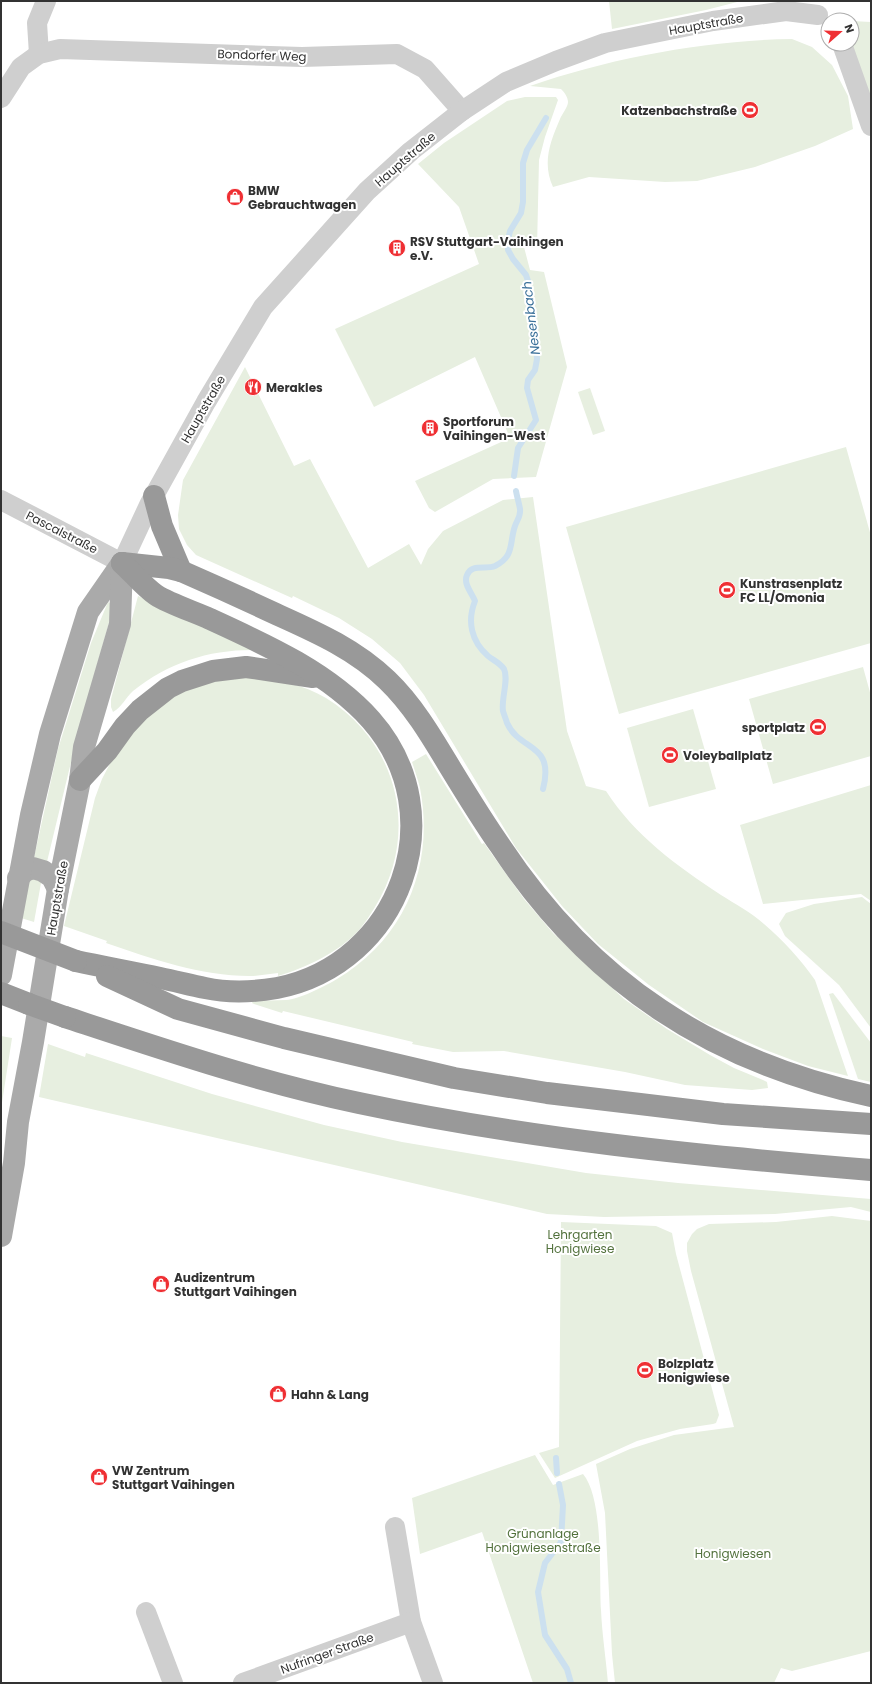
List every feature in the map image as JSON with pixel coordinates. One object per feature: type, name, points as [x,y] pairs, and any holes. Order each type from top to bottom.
[{"type":"highway","points":[[154,496],[162,526],[181,571]]},
{"type":"highway","points":[[122,563],[169,568],[181,571],[322,635],[359,656],[388,681],[411,707],[500,847],[519,875],[547,911],[591,956],[634,993],[691,1030],[740,1055],[778,1070],[834,1088],[871,1096]]},
{"type":"highway","points":[[76,961],[162,978],[207,989],[226,991],[260,990],[296,983],[315,975],[356,950],[389,910],[400,887],[408,860],[412,828],[409,798],[402,771],[384,738],[372,721],[349,698],[300,663],[156,595],[122,563]]},
{"type":"highway","points":[[80,780],[107,751],[125,726],[140,710],[168,688],[182,681],[213,671],[246,667],[322,679]]},
{"type":"highway","points":[[1,932],[76,961],[178,1009],[284,1038],[454,1078],[547,1093],[724,1114],[871,1124]]},
{"type":"highway","points":[[1,992],[65,1017],[174,1053],[270,1081],[357,1103],[517,1132],[662,1151],[871,1170]]},
{"type":"main road","name":"Hauptstraße","points":[[1,1236],[7,1166],[18,1122],[33,1042],[58,889],[80,780],[84,747],[120,624],[122,563]]},
{"type":"main road","name":"Hauptstraße","points":[[1,975],[30,815],[50,734],[88,612],[122,563]]},
{"type":"main road","points":[[18,878],[25,871],[33,868],[43,871],[52,877],[58,889]]},
{"type":"street","points":[[1,98],[21,68],[39,54],[38,23],[46,1]]},
{"type":"street","name":"Hauptstraße","points":[[122,563],[154,496],[206,402],[263,307],[367,192],[411,151],[462,112],[506,82],[556,61],[605,43],[713,22],[786,11],[820,13]]},
{"type":"street","name":"Bondorfer Weg","points":[[39,54],[60,49],[302,57],[397,54],[425,69],[462,112]]},
{"type":"street","points":[[845,52],[871,126]]},
{"type":"street","name":"Pascalstraße","points":[[1,500],[122,563]]},
{"type":"street","points":[[395,1527],[411,1622],[433,1683]]},
{"type":"street","points":[[146,1612],[173,1683]]},
{"type":"street","name":"Nufringer Straße","points":[[243,1683],[411,1622]]},
{"type":"green space","points":[[609,1],[741,1],[706,10],[612,29]]},
{"type":"green space","points":[[860,21],[871,22],[871,103],[855,52],[860,52]]},
{"type":"green space","points":[[792,39],[812,47],[832,65],[848,96],[853,129],[815,146],[755,167],[697,181],[665,182],[589,177],[553,187],[548,169],[550,144],[567,106],[568,100],[561,89],[530,86],[593,67],[659,52],[726,43]]},
{"type":"green space","points":[[525,97],[556,97],[558,100],[545,137],[539,160],[537,248],[524,247],[530,270],[544,272],[567,367],[536,477],[493,479],[435,512],[429,508],[415,481],[510,438],[475,357],[374,407],[335,329],[479,264],[459,207],[418,164],[444,143],[507,101]]},
{"type":"green space","points":[[245,367],[294,466],[310,459],[368,568],[409,544],[421,565],[428,549],[443,531],[503,500],[533,497],[567,731],[586,786],[606,791],[630,822],[658,849],[689,873],[754,916],[791,950],[815,980],[848,1076],[808,1066],[763,1049],[703,1022],[649,985],[598,944],[562,906],[516,848],[424,695],[400,663],[372,639],[339,618],[293,596],[292,598],[196,555],[187,545],[179,529],[178,515],[183,480]]},
{"type":"green space","points":[[590,388],[605,431],[593,435],[578,392]]},
{"type":"green space","name":"Kunstrasenplatz FC LL/Omonia","points":[[846,447],[871,536],[871,643],[619,714],[566,527]]},
{"type":"green space","points":[[138,596],[253,648],[252,650],[220,652],[189,660],[174,666],[146,681],[133,691],[113,712],[111,707],[111,699]]},
{"type":"green space","points":[[108,602],[114,605],[79,729],[46,866],[33,862],[58,749],[91,643]]},
{"type":"green space","points":[[863,667],[871,696],[871,756],[773,784],[749,699]]},
{"type":"green space","points":[[248,676],[298,686],[326,698],[351,717],[371,739],[385,765],[395,792],[399,821],[397,850],[389,879],[375,907],[363,925],[342,946],[322,958],[311,964],[278,976],[278,973],[250,976],[231,975],[177,966],[106,943],[107,941],[64,926],[95,798],[102,779],[120,744],[158,704],[199,684]]},
{"type":"green space","points":[[693,709],[716,789],[649,807],[627,728]]},
{"type":"green space","points":[[426,754],[482,844],[484,843],[524,899],[553,933],[624,999],[667,1029],[710,1055],[734,1068],[767,1082],[768,1088],[752,1090],[685,1085],[625,1072],[504,1051],[453,1052],[412,1044],[413,1042],[283,1011],[282,1013],[252,1003],[253,1001],[298,998],[332,982],[361,962],[381,943],[397,921],[410,897],[418,872],[423,845],[424,817],[420,788],[412,762]]},
{"type":"green space","points":[[871,785],[871,901],[861,894],[763,904],[740,825]]},
{"type":"green space","points":[[32,877],[39,880],[41,883],[34,922],[21,918],[29,880]]},
{"type":"green space","points":[[862,897],[871,904],[871,1028],[839,985],[785,936],[779,924],[786,913],[814,904]]},
{"type":"green space","points":[[833,993],[871,1043],[871,1082],[858,1079],[829,994]]},
{"type":"green space","points":[[1,1036],[12,1038],[1,1109]]},
{"type":"green space","points":[[48,1044],[85,1057],[86,1053],[212,1094],[324,1125],[402,1142],[586,1173],[678,1183],[871,1199],[871,1212],[851,1207],[775,1214],[604,1217],[547,1214],[39,1097]]},
{"type":"green space","name":"Honigwiesen","points":[[832,1216],[871,1221],[871,1651],[792,1671],[781,1668],[774,1683],[615,1683],[612,1654],[605,1513],[596,1464],[630,1449],[674,1435],[734,1427],[691,1271],[687,1243],[697,1229],[709,1224],[776,1222]]},
{"type":"green space","name":"Lehrgarten Honigwiese","points":[[561,1222],[656,1226],[672,1233],[676,1254],[719,1415],[716,1423],[680,1429],[637,1441],[555,1478],[539,1453],[559,1447]]},
{"type":"green space","name":"Grünanlage Honigwiesenstraße","points":[[535,1455],[553,1485],[583,1474],[590,1486],[594,1501],[599,1539],[602,1619],[608,1683],[533,1683],[482,1532],[420,1554],[412,1498]]},
{"type":"waterway","name":"Nesenbach","points":[[514,476],[518,448],[536,420],[527,388],[528,380],[535,370],[537,359],[536,342],[529,312],[529,284],[526,275],[513,259],[508,250],[508,240],[510,231],[521,213],[523,202],[523,163],[527,150],[546,118]]},
{"type":"waterway","name":"Nesenbach","points":[[516,491],[520,514],[513,532],[509,553],[506,558],[495,566],[476,568],[469,571],[466,582],[475,601],[471,616],[474,637],[482,650],[504,669],[506,678],[503,712],[507,723],[513,732],[540,755],[544,763],[545,774],[543,789]]},
{"type":"waterway","name":"Nesenbach","points":[[556,1458],[557,1473]]},
{"type":"waterway","name":"Nesenbach","points":[[559,1484],[563,1505],[561,1542],[545,1563],[538,1592],[545,1635],[567,1669],[571,1683]]},
{"type":"place","name":"Katzenbachstraße","points":[[750,110]]},
{"type":"place","name":"BMW Gebrauchtwagen","points":[[235,197]]},
{"type":"place","name":"RSV Stuttgart-Vaihingen e.V.","points":[[397,248]]},
{"type":"place","name":"Merakles","points":[[253,387]]},
{"type":"place","name":"Sportforum Vaihingen-West","points":[[430,428]]},
{"type":"place","name":"Kunstrasenplatz FC LL/Omonia","points":[[727,590]]},
{"type":"place","name":"sportplatz","points":[[818,727]]},
{"type":"place","name":"Voleyballplatz","points":[[670,755]]},
{"type":"place","name":"Audizentrum Stuttgart Vaihingen","points":[[161,1284]]},
{"type":"place","name":"Bolzplatz Honigwiese","points":[[645,1370]]},
{"type":"place","name":"Hahn & Lang","points":[[278,1394]]},
{"type":"place","name":"VW Zentrum Stuttgart Vaihingen","points":[[99,1477]]}]
